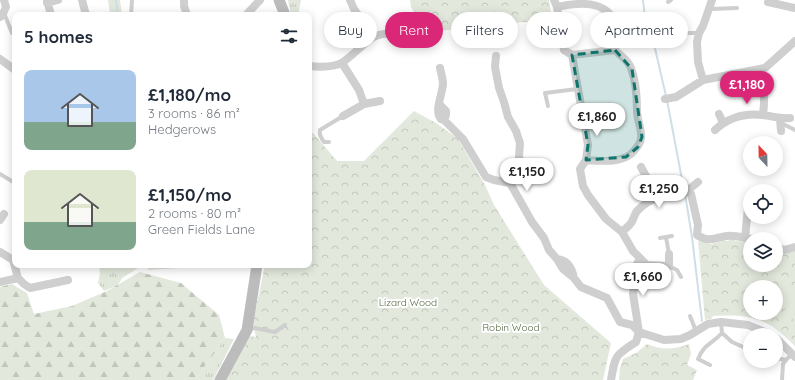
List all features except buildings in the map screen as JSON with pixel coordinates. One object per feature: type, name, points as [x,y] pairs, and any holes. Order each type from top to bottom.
[{"type":"street","points":[[2,15],[6,6],[4,0]]},
{"type":"street","points":[[50,12],[47,2],[58,0]]},
{"type":"street","points":[[82,0],[85,12]]},
{"type":"street","points":[[184,0],[185,12]]},
{"type":"street","points":[[249,12],[260,0]]},
{"type":"street","points":[[279,0],[284,12]]},
{"type":"street","points":[[350,0],[356,12]]},
{"type":"street","points":[[703,80],[698,62],[697,51],[699,33],[710,9],[712,0]]},
{"type":"street","points":[[586,160],[616,160],[626,157],[635,150],[641,140],[632,69],[625,58],[615,50],[572,55],[564,50],[556,4],[588,1],[599,4],[610,12],[618,30],[618,41],[615,50]]},
{"type":"street","points":[[768,2],[780,2],[795,8]]},
{"type":"street","points":[[665,98],[676,97],[703,80],[766,68],[794,44]]},
{"type":"street","points":[[312,66],[332,66],[342,63],[359,48]]},
{"type":"street","points":[[572,55],[588,145],[586,160],[580,168],[583,186],[606,219],[622,232],[633,251],[647,265],[669,266],[669,254]]},
{"type":"street","points":[[496,56],[495,67],[499,88],[508,117],[516,131],[520,143],[519,157],[522,173],[510,183]]},
{"type":"street","points":[[0,60],[12,68]]},
{"type":"street","points":[[342,63],[359,90],[364,104]]},
{"type":"street","points":[[440,68],[443,83],[440,105],[437,109],[440,119],[444,120],[463,139],[486,176],[494,180],[510,183],[532,222],[544,238],[549,250],[563,269],[574,278],[581,287],[606,298],[620,322],[632,326],[639,332],[658,339],[668,340],[681,339],[708,324],[721,322],[748,325],[755,328]]},
{"type":"street","points":[[760,70],[764,83],[765,99],[763,115]]},
{"type":"street","points":[[343,116],[364,104],[380,101]]},
{"type":"street","points":[[719,114],[723,123]]},
{"type":"street","points":[[715,130],[723,123],[738,116],[763,115],[781,124],[790,118]]},
{"type":"street","points":[[641,167],[658,198]]},
{"type":"street","points":[[622,232],[642,207],[673,192],[687,191],[698,182]]},
{"type":"street","points":[[687,191],[692,194],[698,225],[697,234],[704,239],[711,240],[726,236],[743,237]]},
{"type":"street","points":[[783,250],[795,247]]},
{"type":"street","points":[[0,252],[12,258]]},
{"type":"street","points":[[614,378],[615,360],[623,350],[636,342],[639,332],[633,294],[637,264],[640,259]]},
{"type":"street","points":[[16,268],[18,278],[30,288],[68,280]]},
{"type":"street","points":[[220,380],[247,330],[257,268]]},
{"type":"street","points":[[0,282],[18,278]]},
{"type":"street","points":[[783,345],[794,355]]},
{"type":"lane","points":[[131,12],[132,0]]},
{"type":"lane","points":[[710,9],[737,8]]},
{"type":"lane","points":[[2,15],[12,33]]},
{"type":"lane","points":[[688,33],[699,33]]},
{"type":"lane","points":[[548,106],[545,93],[577,89]]},
{"type":"lane","points":[[329,142],[324,142],[321,138],[320,130],[343,116]]},
{"type":"lane","points":[[781,124],[795,130]]},
{"type":"lane","points":[[0,174],[12,181]]},
{"type":"lane","points":[[660,238],[672,236]]},
{"type":"lane","points":[[666,237],[669,254]]},
{"type":"lane","points":[[669,266],[677,270],[681,277]]},
{"type":"lane","points":[[690,316],[696,331]]},
{"type":"lane","points":[[721,322],[722,333],[732,342],[743,347]]},
{"type":"lane","points":[[247,330],[254,328],[275,332],[286,325]]},
{"type":"lane","points":[[710,365],[698,360],[701,351],[711,341],[716,340],[722,333]]},
{"type":"lane","points":[[782,380],[783,364],[794,355]]},
{"type":"highlighted area","points":[[615,50],[632,69],[642,137],[638,147],[626,157],[586,160],[588,145],[572,55]]},
{"type":"green space","points":[[108,0],[120,0],[122,12],[110,12]]},
{"type":"green space","points":[[288,0],[301,0],[299,12],[290,12]]},
{"type":"green space","points":[[410,0],[549,0],[551,12],[526,12],[526,22],[518,23],[518,12],[451,12],[451,30],[443,30],[443,12],[414,12],[411,7]]},
{"type":"green space","points":[[414,111],[436,123],[458,139],[485,185],[494,205],[544,285],[611,343],[603,380],[223,380],[249,336],[256,337],[253,323],[264,268],[312,268],[312,133],[337,161],[364,161]]},
{"type":"green space","points":[[731,239],[743,242],[743,272],[783,272],[783,251],[795,248],[795,346],[783,335],[783,328],[774,328],[758,320],[783,320],[783,280],[743,280],[743,316],[713,316],[711,319],[705,320],[698,241],[711,244],[728,241]]},
{"type":"green space","points":[[99,268],[138,268],[122,278],[118,285],[104,291],[98,283]]},
{"type":"green space","points":[[149,268],[180,268],[147,270]]},
{"type":"green space","points":[[140,272],[181,283],[219,315],[225,338],[195,380],[0,380],[0,287],[12,284],[27,293],[34,314],[72,306],[107,291]]},
{"type":"green space","points":[[790,283],[795,290],[795,319],[793,320],[783,306],[783,288]]},
{"type":"green space","points":[[225,338],[234,339],[213,380],[195,380]]},
{"type":"green space","points":[[647,344],[668,348],[689,344],[691,354],[687,365],[697,370],[693,380],[619,380],[620,368],[623,359],[636,353]]},
{"type":"waterway","points":[[116,0],[118,12]]},
{"type":"waterway","points":[[643,0],[645,17],[651,31],[666,96]]},
{"type":"waterway","points":[[667,100],[684,190]]},
{"type":"waterway","points":[[685,194],[692,237],[702,321]]},
{"type":"park label","name":"Lizard Wood","points":[[408,302]]},
{"type":"park label","name":"Robin Wood","points":[[511,327]]}]
